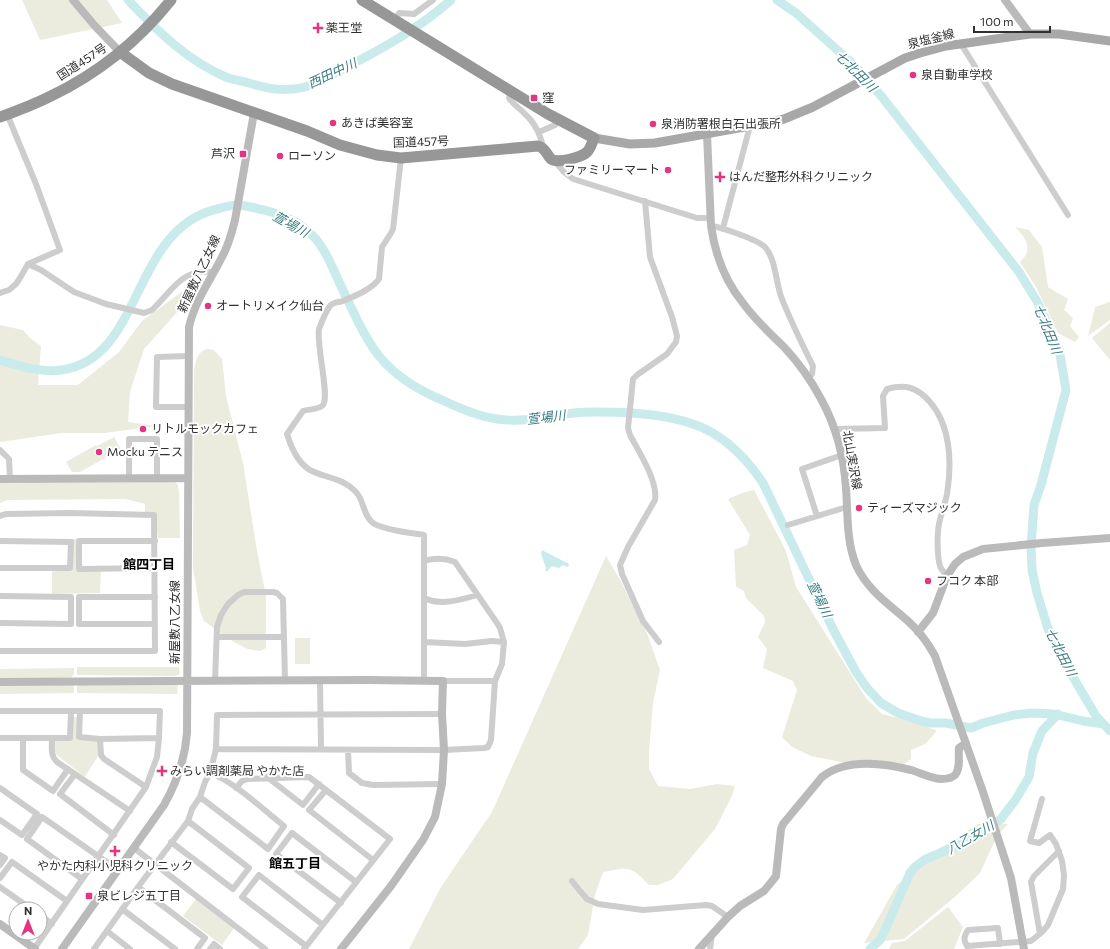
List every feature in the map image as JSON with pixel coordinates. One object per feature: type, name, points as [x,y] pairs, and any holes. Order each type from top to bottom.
[{"type":"highway","points":[[120,52],[160,14],[171,0]]},
{"type":"highway","points":[[362,0],[562,122],[594,138],[590,148],[582,155],[562,160],[551,159],[544,149]]},
{"type":"highway","name":"国道457号","points":[[4,116],[51,97],[84,78],[120,52],[135,64],[159,78],[361,152],[401,158],[538,146],[544,149]]},
{"type":"main road","name":"泉塩釜線","points":[[750,126],[784,119],[798,114],[879,71],[920,52],[961,44],[1030,34],[1059,34],[1110,40]]},
{"type":"main road","points":[[594,138],[616,142],[643,144],[750,126]]},
{"type":"street","points":[[73,0],[120,52]]},
{"type":"street","points":[[395,20],[399,14],[414,14],[433,0]]},
{"type":"street","points":[[1005,0],[1030,34]]},
{"type":"street","points":[[961,44],[1068,215]]},
{"type":"street","points":[[511,91],[509,98],[526,114],[539,132],[544,149]]},
{"type":"street","name":"新屋敷八乙女線","points":[[62,949],[164,805],[181,769],[186,748],[188,681],[189,327],[199,298],[227,246],[235,220],[254,113]]},
{"type":"street","points":[[0,294],[16,284],[28,264],[60,250],[36,184],[4,116]]},
{"type":"street","points":[[539,132],[554,126]]},
{"type":"street","points":[[723,228],[750,126]]},
{"type":"street","name":"北山実沢線","points":[[707,134],[711,222],[713,240],[719,261],[733,290],[756,320],[784,347],[808,377],[829,413],[842,456],[846,489],[848,532],[851,550],[862,577],[874,592],[918,632],[930,646],[935,656],[982,789],[1011,878],[1024,945]]},
{"type":"street","points":[[401,158],[393,229],[382,247],[379,278],[368,290],[331,304],[319,329],[324,383],[323,405],[319,408],[303,411],[287,434],[304,466],[311,471],[336,478],[349,486],[360,496],[368,518],[374,524],[390,529],[424,535],[424,680]]},
{"type":"street","points":[[554,160],[564,172],[573,179],[711,222],[754,240],[765,247],[773,264],[781,298],[812,366],[812,374],[808,377]]},
{"type":"street","points":[[645,201],[650,258],[672,317],[677,336],[676,342],[667,354],[637,375],[633,380],[628,428],[652,480],[656,496],[628,547],[620,565],[622,574],[643,620],[659,642]]},
{"type":"street","points":[[28,264],[41,270],[74,292],[111,305],[144,313],[155,308],[178,281],[197,272],[213,272]]},
{"type":"street","points":[[188,356],[157,357],[156,408],[188,407]]},
{"type":"street","points":[[835,429],[885,428],[883,396],[886,389],[895,387],[905,386],[915,389],[925,395],[936,408],[946,435],[950,452],[947,493],[939,524],[938,536],[939,560],[941,568],[947,576]]},
{"type":"street","points":[[129,478],[129,439],[156,439],[157,478]]},
{"type":"street","points":[[0,450],[9,459],[10,479]]},
{"type":"street","points":[[817,516],[802,469],[842,456]]},
{"type":"street","points":[[0,479],[188,478]]},
{"type":"street","points":[[788,526],[847,507]]},
{"type":"street","points":[[0,516],[6,514],[71,513],[154,515],[155,541],[155,651],[0,651]]},
{"type":"street","points":[[918,632],[933,613],[947,576],[954,564],[963,557],[983,549],[1110,538]]},
{"type":"street","points":[[0,541],[71,542],[70,568],[0,568]]},
{"type":"street","points":[[155,541],[78,541],[79,569],[155,568]]},
{"type":"street","points":[[216,748],[444,750],[488,747],[495,699],[495,681],[502,664],[504,642],[500,628],[455,562],[432,558],[424,561]]},
{"type":"street","points":[[216,681],[217,627],[221,615],[228,604],[233,598],[244,592],[273,592],[277,593],[283,599],[285,681]]},
{"type":"street","points":[[424,598],[430,601],[440,602],[459,600],[477,595]]},
{"type":"street","points":[[0,596],[71,597],[71,624],[0,623]]},
{"type":"street","points":[[155,597],[79,597],[79,624],[155,624]]},
{"type":"street","points":[[217,637],[284,637]]},
{"type":"street","points":[[424,642],[465,644],[492,641],[504,642]]},
{"type":"street","points":[[320,681],[321,749]]},
{"type":"street","points":[[341,949],[391,886],[423,840],[431,825],[437,809],[442,784],[444,750],[442,714],[443,681]]},
{"type":"street","points":[[0,682],[495,681]]},
{"type":"street","points":[[0,711],[160,711],[157,757],[146,787],[34,949],[0,924]]},
{"type":"street","points":[[80,711],[79,737],[100,739],[159,738]]},
{"type":"street","points":[[0,738],[70,738],[71,712]]},
{"type":"street","points":[[94,949],[188,820],[210,773],[216,748],[217,715],[321,716],[442,714]]},
{"type":"street","points":[[52,738],[53,758],[130,811]]},
{"type":"street","points":[[23,739],[24,770],[53,791],[68,769]]},
{"type":"street","points":[[100,739],[101,755],[104,760],[146,787]]},
{"type":"street","points":[[699,949],[728,916],[764,890],[776,876],[779,843],[783,824],[822,777],[829,771],[837,768],[870,764],[888,766],[935,777],[947,778],[954,776],[958,770],[959,748],[965,742]]},
{"type":"street","points":[[348,750],[349,773],[362,783],[373,785],[442,784]]},
{"type":"street","points":[[200,797],[268,849],[284,826],[236,788],[216,775],[210,773]]},
{"type":"street","points":[[75,774],[60,794],[114,835]]},
{"type":"street","points":[[236,788],[245,779],[267,777],[309,777],[390,839],[341,903],[305,948],[242,897],[259,875],[323,925]]},
{"type":"street","points":[[267,777],[303,805],[318,784]]},
{"type":"street","points":[[0,788],[37,814],[22,835],[0,820]]},
{"type":"street","points":[[326,790],[309,810],[373,860]]},
{"type":"street","points":[[1000,944],[998,928],[968,930],[964,936],[964,941],[967,946],[988,947],[1000,944],[1024,945],[1040,934],[1048,925],[1063,889],[1064,875],[1059,851],[1050,834],[1039,843],[1030,841],[1042,799]]},
{"type":"street","points":[[82,879],[27,839],[42,817],[118,870]]},
{"type":"street","points":[[171,842],[233,889],[237,884],[249,868],[188,820]]},
{"type":"street","points":[[341,903],[276,854],[292,833],[356,882]]},
{"type":"street","points":[[134,848],[265,949]]},
{"type":"street","points":[[1040,934],[1031,882],[1034,876],[1059,851]]},
{"type":"street","points":[[0,855],[5,858],[0,865]]},
{"type":"street","points":[[0,878],[12,862],[67,901]]},
{"type":"street","points":[[572,881],[587,898],[598,904],[643,910],[706,905],[712,906],[728,916]]},
{"type":"street","points":[[0,887],[20,901]]},
{"type":"street","points":[[138,887],[205,938],[197,949]]},
{"type":"street","points":[[122,909],[175,949]]},
{"type":"street","points":[[48,921],[52,924]]},
{"type":"street","points":[[107,931],[130,949]]},
{"type":"street","points":[[710,949],[712,934]]},
{"type":"street","points":[[210,949],[214,944],[220,949]]},
{"type":"shaded area","points":[[22,0],[107,0],[122,23],[40,40]]},
{"type":"shaded area","points":[[1015,227],[1029,230],[1042,247],[1048,287],[1068,299],[1064,310],[1073,318],[1070,326],[1079,337],[1075,342],[1058,333],[1036,287],[1020,262],[1027,253],[1027,244],[1025,239]]},
{"type":"shaded area","points":[[191,285],[189,299],[144,349],[130,392],[128,422],[157,426],[105,433],[61,433],[0,442],[0,325],[23,330],[30,338],[41,346],[38,385],[78,385],[119,352],[142,321]]},
{"type":"shaded area","points":[[1110,302],[1110,320],[1088,336],[1095,307]]},
{"type":"shaded area","points":[[1110,323],[1110,360],[1092,338]]},
{"type":"shaded area","points":[[207,349],[214,350],[222,359],[226,396],[243,463],[257,551],[266,596],[266,648],[260,651],[247,649],[227,638],[204,621],[200,611],[193,568],[194,370],[196,360],[199,355]]},
{"type":"shaded area","name":"Mocku テニス","points":[[114,437],[121,449],[80,472],[72,472],[66,462],[96,445],[97,446]]},
{"type":"shaded area","points":[[0,480],[174,481],[178,485],[179,492],[180,538],[158,538],[155,512],[145,512],[145,504],[125,499],[7,500],[0,503]]},
{"type":"shaded area","points":[[754,490],[786,551],[796,587],[866,698],[882,714],[915,722],[937,731],[925,744],[911,750],[911,759],[903,765],[876,760],[841,762],[811,756],[792,747],[782,737],[797,690],[793,681],[763,668],[767,649],[758,637],[765,622],[764,616],[746,598],[744,591],[736,587],[734,550],[747,545],[750,535],[728,499]]},
{"type":"shaded area","points":[[72,539],[77,539],[76,571],[101,570],[100,593],[52,594],[52,571],[72,571]]},
{"type":"shaded area","points":[[606,556],[647,633],[660,670],[653,703],[649,769],[658,786],[690,789],[717,784],[735,786],[732,796],[715,829],[673,879],[658,885],[649,885],[629,869],[618,869],[603,872],[595,895],[588,935],[578,949],[409,949],[441,887],[492,812]]},
{"type":"shaded area","points":[[295,638],[310,638],[310,664],[295,664]]},
{"type":"shaded area","points":[[77,667],[179,667],[180,674],[175,676],[77,675]]},
{"type":"shaded area","points":[[74,668],[74,674],[71,678],[0,678],[0,669]]},
{"type":"shaded area","points":[[0,684],[72,684],[74,687],[74,693],[0,694]]},
{"type":"shaded area","points":[[80,684],[178,684],[177,694],[77,693],[77,686]]},
{"type":"shaded area","points":[[73,717],[77,717],[77,740],[99,741],[98,756],[85,777],[58,756],[54,751],[54,741],[72,741]]},
{"type":"shaded area","points":[[978,824],[1008,824],[997,836],[980,873],[956,896],[904,939],[864,943],[897,885],[939,849]]},
{"type":"shaded area","points":[[196,899],[234,928],[222,945],[183,916]]},
{"type":"shaded area","points":[[948,907],[963,927],[954,949],[889,949],[892,943],[905,941]]},
{"type":"water","points":[[542,550],[569,564],[568,567],[563,565],[559,568],[552,566],[545,571],[546,568],[541,554]]},
{"type":"waterway","name":"西田中川","points":[[128,0],[174,45],[200,63],[231,79],[263,87],[284,90],[305,87],[333,75],[407,33],[429,18],[451,0]]},
{"type":"waterway","name":"七北田川","points":[[777,0],[796,13],[854,65],[882,97],[1019,272],[1038,303],[1059,349],[1066,390],[1041,485],[1034,505],[1031,546],[1032,570],[1037,593],[1050,635],[1096,716],[1110,731]]},
{"type":"waterway","name":"萱場川","points":[[0,360],[15,365],[46,371],[62,370],[88,361],[107,344],[123,322],[163,247],[182,226],[207,212],[232,205],[247,206],[264,210],[301,225],[316,239],[328,258],[358,322],[373,348],[386,364],[400,377],[424,392],[462,409],[490,418],[517,420],[536,419],[581,412],[632,413],[673,418],[691,423],[722,439],[750,465],[763,483],[834,631],[856,672],[867,688],[881,703],[898,713],[921,721],[946,723],[971,728],[983,723],[1014,715],[1032,713],[1054,714],[1103,724]]},
{"type":"waterway","name":"八乙女川","points":[[870,949],[880,940],[910,873],[915,867],[924,860],[968,841],[1001,819],[1016,799],[1029,777],[1033,753],[1042,731],[1058,714]]},
{"type":"place","name":"薬王堂","points":[[318,28]]},
{"type":"place","name":"泉自動車学校","points":[[913,75]]},
{"type":"place","name":"窪","points":[[534,98]]},
{"type":"place","name":"あきば美容室","points":[[333,123]]},
{"type":"place","name":"泉消防署根白石出張所","points":[[653,124]]},
{"type":"place","name":"芦沢","points":[[243,154]]},
{"type":"place","name":"ローソン","points":[[280,156]]},
{"type":"place","name":"ファミリーマート","points":[[668,170]]},
{"type":"place","name":"はんだ整形外科クリニック","points":[[720,177]]},
{"type":"place","name":"オートリメイク仙台","points":[[208,306]]},
{"type":"place","name":"リトルモックカフェ","points":[[143,429]]},
{"type":"place","name":"Mocku テニス","points":[[99,452]]},
{"type":"place","name":"ティーズマジック","points":[[859,508]]},
{"type":"place","name":"フコク 本部","points":[[928,581]]},
{"type":"place","name":"みらい調剤薬局 やかた店","points":[[162,771]]},
{"type":"place","name":"やかた内科小児科クリニック","points":[[115,851]]},
{"type":"place","name":"泉ビレジ五丁目","points":[[89,896]]},
{"type":"district","name":"館四丁目","points":[[149,564]]},
{"type":"district","name":"館五丁目","points":[[295,863]]}]
